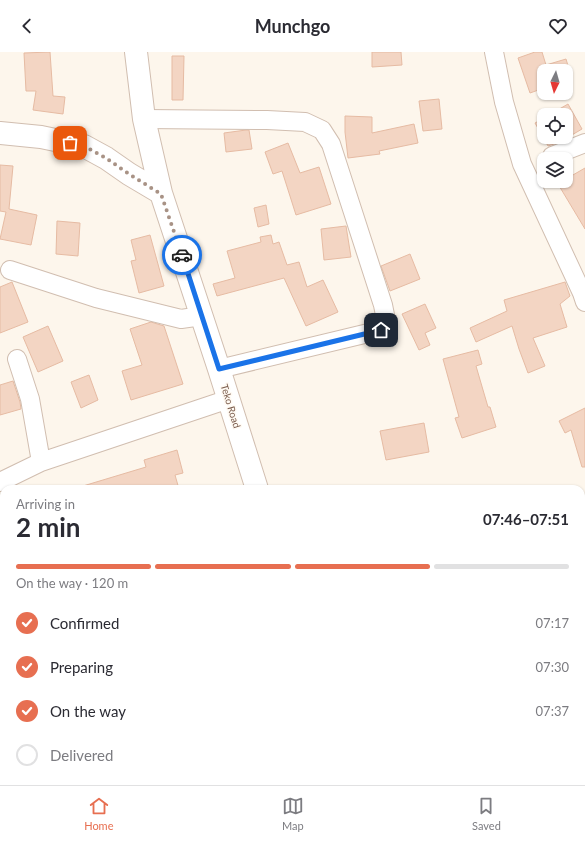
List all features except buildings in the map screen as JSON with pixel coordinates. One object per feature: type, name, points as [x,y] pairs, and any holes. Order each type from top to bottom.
[{"type":"street","name":"Teko Road","points":[[136,52],[144,119],[161,194],[202,316],[256,485]]},
{"type":"street","points":[[494,52],[504,102],[522,164],[585,302]]},
{"type":"street","points":[[144,119],[290,121],[305,122],[322,130],[331,144],[383,305],[386,320],[381,330],[219,369]]},
{"type":"street","points":[[0,133],[41,137],[84,146],[106,158],[161,194]]},
{"type":"street","points":[[562,152],[585,143]]},
{"type":"street","points":[[10,270],[96,298],[181,318],[202,316]]},
{"type":"street","points":[[16,359],[30,399],[41,462]]},
{"type":"street","points":[[0,482],[41,462],[229,399]]},
{"type":"way so far","points":[[70,143],[84,146],[106,158],[161,194],[182,255]]},
{"type":"route","points":[[182,255],[219,369],[381,330]]}]
